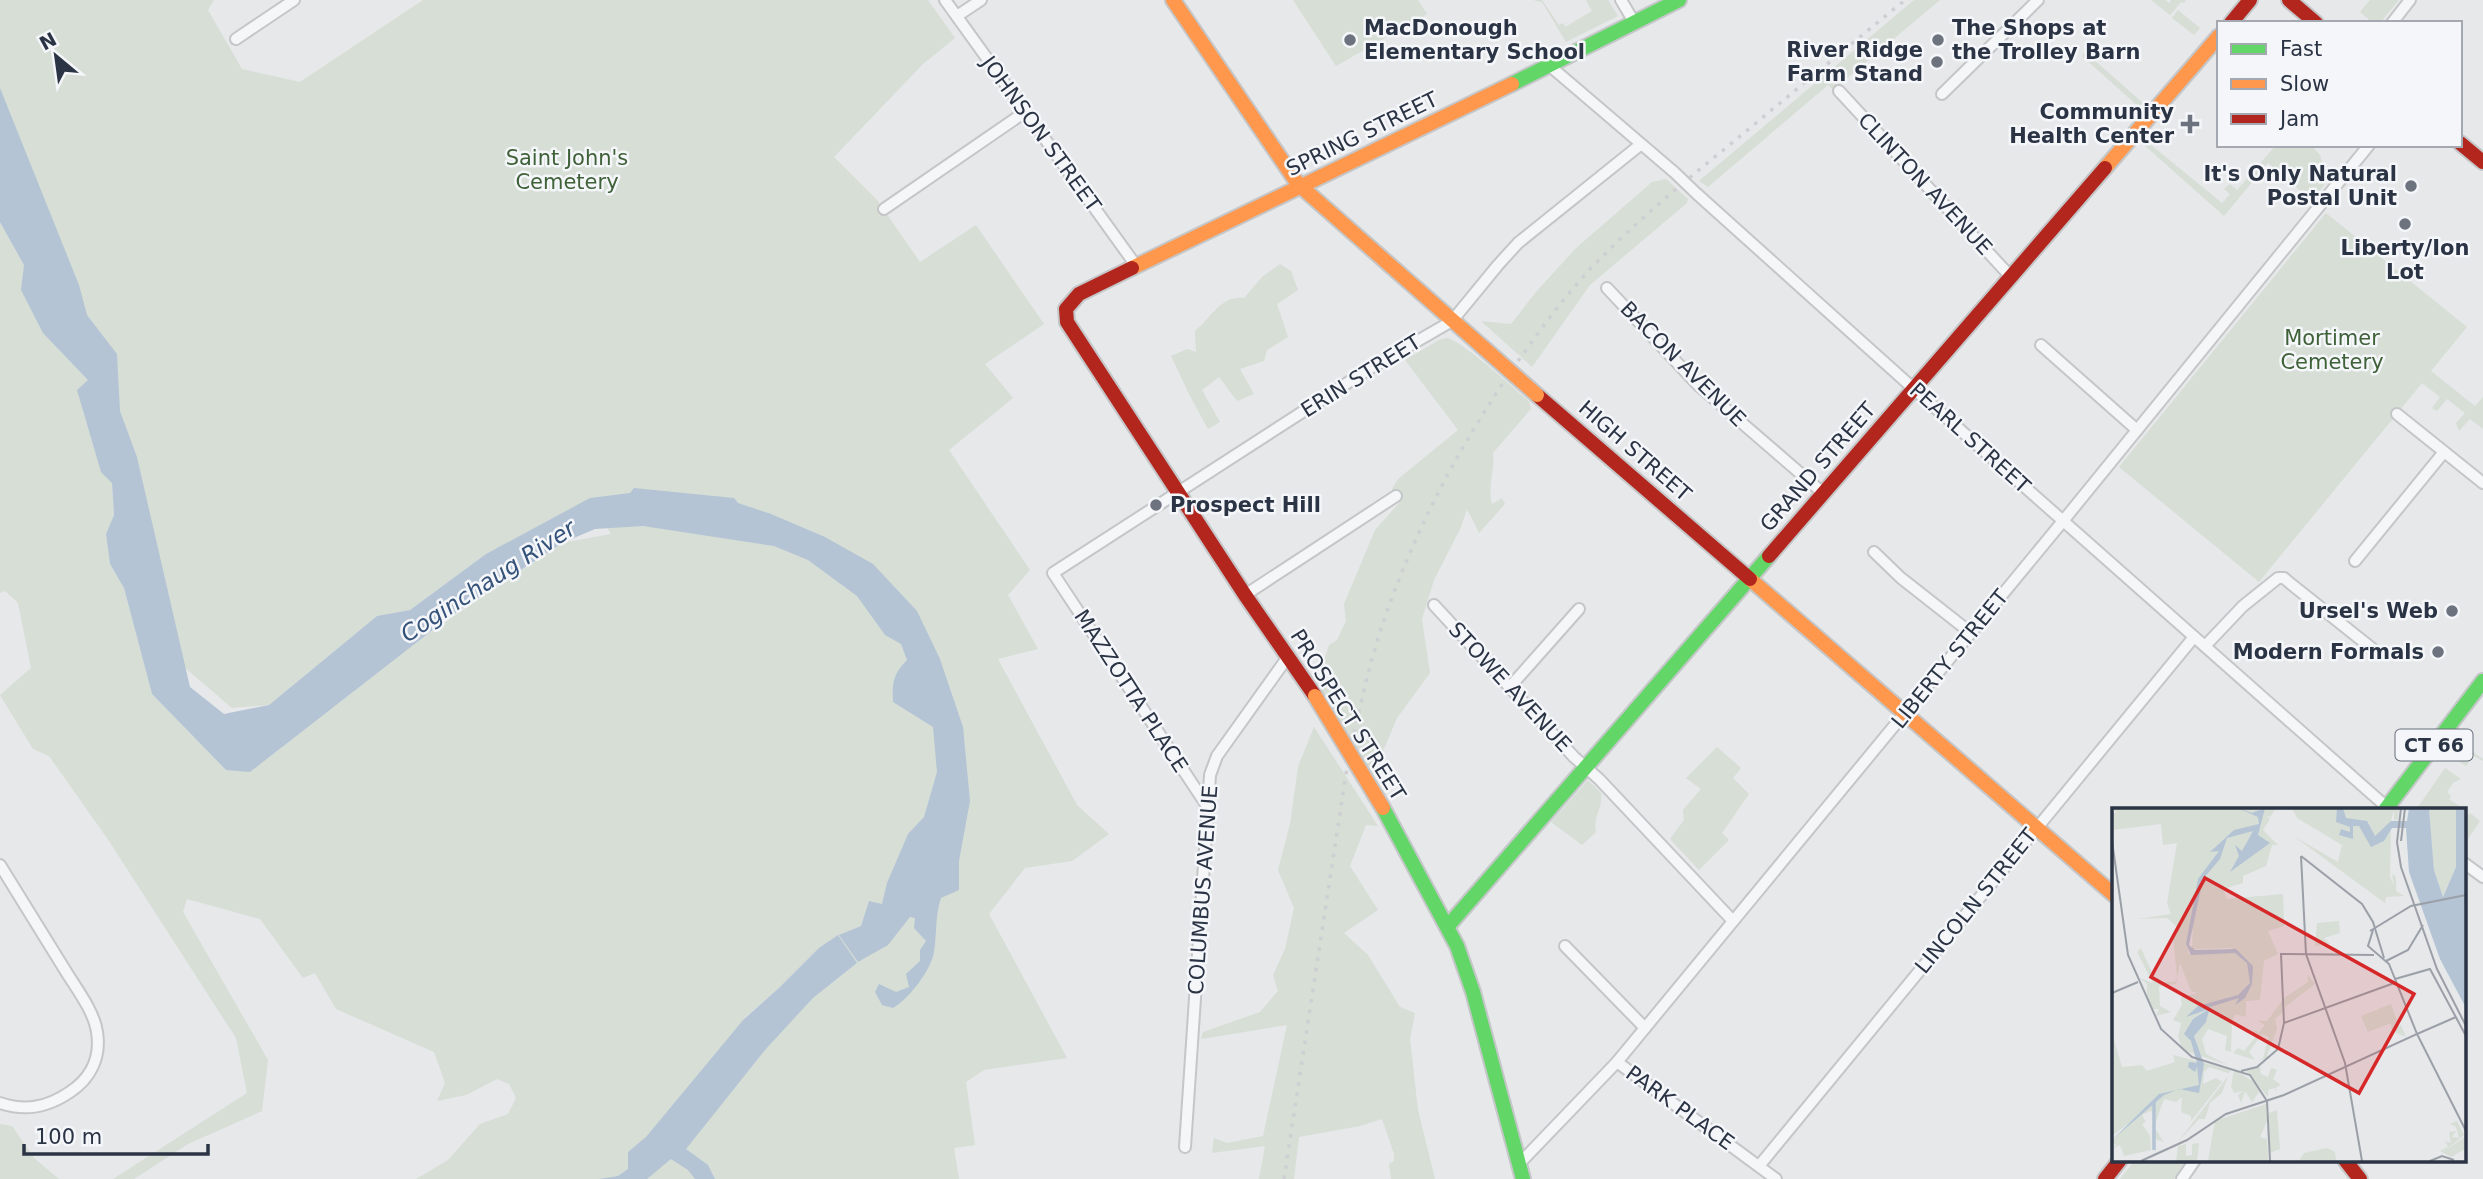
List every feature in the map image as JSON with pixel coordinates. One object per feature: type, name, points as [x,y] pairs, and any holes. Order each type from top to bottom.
[{"type":"main road","name":"HIGH STREET","points":[[1172,0],[1301,187],[2112,893]]},
{"type":"main road","name":"SPRING STREET","points":[[1066,308],[1079,295],[1550,66],[1679,0]]},
{"type":"main road","points":[[2233,21],[2250,0]]},
{"type":"main road","points":[[2290,0],[2314,21]]},
{"type":"main road","name":"GRAND STREET","points":[[1448,926],[2217,39]]},
{"type":"main road","points":[[2462,145],[2483,162]]},
{"type":"main road","name":"PROSPECT STREET","points":[[1066,308],[1065,319],[1069,327],[1245,595],[1315,696],[1383,808],[1448,926],[1466,969],[1524,1179]]},
{"type":"main road","name":"CT 66","points":[[2389,808],[2483,681]]},
{"type":"main road","points":[[2105,1179],[2118,1162]]},
{"type":"main road","points":[[2346,1162],[2360,1179]]},
{"type":"street","points":[[236,39],[294,0]]},
{"type":"street","name":"JOHNSON STREET","points":[[945,0],[1137,267]]},
{"type":"street","points":[[957,16],[981,0]]},
{"type":"street","points":[[1620,0],[1634,22]]},
{"type":"street","points":[[1942,94],[2038,0]]},
{"type":"street","points":[[2394,21],[2410,0]]},
{"type":"street","name":"PEARL STREET","points":[[1550,66],[1674,172],[1914,389],[2387,808]]},
{"type":"street","name":"CLINTON AVENUE","points":[[1839,91],[2011,277]]},
{"type":"street","points":[[884,209],[1025,112]]},
{"type":"street","name":"ERIN STREET","points":[[1053,573],[1369,369],[1452,321],[1518,243],[1640,145]]},
{"type":"street","name":"LIBERTY STREET","points":[[1520,1163],[1617,1062],[2367,147]]},
{"type":"street","name":"BACON AVENUE","points":[[1607,288],[1698,385],[1823,493]]},
{"type":"street","points":[[2041,345],[2137,430]]},
{"type":"street","points":[[2397,415],[2483,483]]},
{"type":"street","points":[[2355,561],[2444,453]]},
{"type":"street","points":[[1245,595],[1396,496]]},
{"type":"street","points":[[1874,552],[1901,578],[1970,633]]},
{"type":"street","name":"MAZZOTTA PLACE","points":[[1053,573],[1209,809]]},
{"type":"street","points":[[2205,646],[2243,606],[2278,578],[2284,578],[2374,650]]},
{"type":"street","name":"STOWE AVENUE","points":[[1434,605],[1509,688],[1733,921]]},
{"type":"street","points":[[1509,688],[1579,609]]},
{"type":"street","name":"LINCOLN STREET","points":[[1759,1166],[2194,637]]},
{"type":"street","name":"COLUMBUS AVENUE","points":[[1185,1147],[1210,775],[1217,756],[1287,658]]},
{"type":"street","points":[[2466,864],[2483,877]]},
{"type":"street","points":[[0,865],[83,999],[97,1031],[96,1060],[92,1070],[75,1089],[56,1101],[36,1108],[15,1108],[0,1103]]},
{"type":"street","points":[[1565,946],[1645,1028]]},
{"type":"street","name":"PARK PLACE","points":[[1617,1062],[1776,1179]]},
{"type":"street","points":[[2182,1179],[2194,1162]]},
{"type":"green space","name":"Saint John's Cemetery","points":[[0,0],[214,0],[208,10],[242,69],[300,82],[423,0],[928,0],[955,38],[923,64],[834,157],[877,200],[920,262],[976,225],[1044,324],[985,364],[1013,398],[949,450],[1030,570],[1008,595],[1038,649],[998,659],[1077,805],[1109,834],[1072,861],[1025,868],[989,914],[1067,1058],[984,1070],[966,1082],[975,1145],[954,1148],[959,1179],[416,1179],[448,1160],[480,1124],[508,1114],[516,1098],[509,1084],[497,1079],[466,1095],[437,1101],[445,1083],[434,1052],[336,1009],[315,973],[303,978],[260,919],[187,899],[183,912],[268,1060],[262,1111],[188,1144],[134,1179],[113,1179],[247,1093],[236,1038],[109,841],[49,756],[33,749],[0,695],[31,668],[18,603],[5,591],[0,593]],"holes":[[[112,483],[164,574],[184,667],[232,708],[269,705],[377,616],[410,610],[486,554],[591,499],[611,534],[562,543],[226,770],[152,694],[124,588],[110,564],[106,534],[114,515]],[[857,963],[813,998],[744,1018],[780,987]]]},
{"type":"green space","name":"MacDonough Elementary School","points":[[1293,0],[1418,0],[1427,14],[1336,66]]},
{"type":"green space","points":[[1533,0],[1542,0],[1559,25],[1563,23],[1565,27],[1592,11],[1586,0],[1608,0],[1618,16],[1566,42],[1542,2]]},
{"type":"green space","points":[[1914,0],[1940,0],[1833,90],[1828,85],[1708,187],[1699,181]]},
{"type":"green space","points":[[2151,0],[2165,0],[2169,3],[2171,0],[2186,0],[2170,15]]},
{"type":"green space","points":[[2370,0],[2399,0],[2382,21],[2371,21],[2360,12]]},
{"type":"green space","points":[[2178,10],[2200,28],[2194,35],[2172,18]]},
{"type":"green space","points":[[2085,52],[2143,103],[2139,107],[2082,56]]},
{"type":"green space","points":[[2145,140],[2222,203],[2230,194],[2224,189],[2230,184],[2237,190],[2274,147],[2313,147],[2320,155],[2323,165],[2333,173],[2312,201],[2268,163],[2224,216],[2142,143]]},
{"type":"green space","points":[[1666,179],[1688,199],[1687,203],[1590,285],[1532,367],[1481,321],[1511,324],[1575,249],[1652,182]]},
{"type":"green space","name":"Mortimer Cemetery","points":[[2326,213],[2467,327],[2431,371],[2475,406],[2483,397],[2483,429],[2470,419],[2459,431],[2456,423],[2465,413],[2447,399],[2437,411],[2432,408],[2440,397],[2422,383],[2259,582],[2119,467]]},
{"type":"green space","points":[[1280,264],[1291,271],[1298,290],[1277,304],[1288,337],[1267,350],[1264,361],[1240,369],[1254,394],[1237,401],[1219,377],[1202,390],[1220,422],[1208,429],[1171,356],[1187,349],[1196,352],[1195,331],[1217,308],[1229,300],[1244,298],[1262,277]]},
{"type":"green space","points":[[1447,338],[1488,366],[1529,401],[1531,409],[1493,453],[1490,491],[1492,504],[1502,498],[1505,504],[1479,533],[1467,509],[1461,527],[1434,580],[1422,619],[1430,673],[1397,718],[1373,775],[1321,690],[1321,669],[1329,645],[1337,640],[1346,621],[1344,604],[1375,530],[1399,503],[1392,489],[1398,479],[1458,430],[1405,360]]},
{"type":"green space","points":[[1314,727],[1378,826],[1366,825],[1350,866],[1378,910],[1344,933],[1368,955],[1400,1007],[1415,1013],[1410,1039],[1418,1110],[1435,1179],[1391,1179],[1389,1164],[1394,1161],[1394,1154],[1382,1119],[1360,1126],[1299,1137],[1294,1179],[1259,1179],[1265,1146],[1212,1153],[1214,1138],[1227,1143],[1263,1136],[1287,1025],[1201,1039],[1203,1032],[1260,1012],[1278,991],[1273,975],[1285,949],[1294,908],[1278,870],[1290,824],[1298,767]]},
{"type":"green space","points":[[2463,745],[2483,761],[2474,756],[2466,766],[2453,758]]},
{"type":"green space","points":[[1717,747],[1741,768],[1733,778],[1749,794],[1722,833],[1729,840],[1699,870],[1670,839],[1684,820],[1683,810],[1701,789],[1686,778]]},
{"type":"green space","points":[[2445,768],[2461,779],[2453,783],[2447,792],[2451,796],[2449,799],[2461,808],[2417,808]]},
{"type":"green space","points":[[1588,780],[1601,793],[1601,804],[1596,820],[1596,832],[1582,845],[1551,822]]},
{"type":"green space","points":[[2470,813],[2480,821],[2466,842],[2466,814]]},
{"type":"green space","points":[[0,1124],[12,1126],[34,1158],[59,1179],[0,1179]]},
{"type":"green space","points":[[2133,1162],[2185,1162],[2174,1179],[2120,1179]]},
{"type":"water","name":"Coginchaug River","points":[[0,88],[79,285],[87,315],[117,354],[120,411],[137,457],[190,687],[224,714],[269,705],[377,616],[410,610],[486,554],[590,498],[630,493],[634,488],[734,498],[738,503],[825,537],[873,564],[917,611],[940,659],[963,727],[970,801],[959,861],[959,890],[941,898],[932,959],[924,975],[906,998],[893,1008],[882,1005],[875,992],[879,984],[896,992],[909,987],[906,974],[920,961],[920,950],[926,941],[914,928],[915,918],[910,917],[888,945],[858,962],[839,935],[861,926],[869,901],[882,904],[887,883],[908,834],[924,817],[937,772],[933,727],[893,702],[894,679],[907,660],[901,644],[885,635],[857,596],[808,560],[774,546],[643,526],[595,529],[562,543],[448,618],[250,772],[226,770],[152,694],[124,588],[110,564],[106,534],[114,515],[112,483],[101,472],[77,390],[88,380],[43,333],[21,290],[24,265],[0,222]]},
{"type":"water","points":[[838,935],[857,963],[813,998],[765,1050],[686,1149],[708,1165],[715,1179],[695,1179],[688,1170],[671,1159],[647,1179],[599,1179],[618,1176],[628,1169],[628,1152],[646,1137],[744,1019],[819,948]]},
{"type":"railway","points":[[1284,1179],[1346,774],[1362,699],[1376,644],[1395,589],[1444,483],[1504,382],[1552,315],[1589,270],[1667,197],[1905,0]]},
{"type":"traffic: fast","points":[[1512,84],[1679,0]]},
{"type":"traffic: fast","points":[[1448,926],[1769,556]]},
{"type":"traffic: fast","points":[[2387,808],[2483,681]]},
{"type":"traffic: fast","points":[[1383,808],[1457,946],[1473,992],[1523,1179]]},
{"type":"traffic: slow","points":[[1173,0],[1298,184],[1485,349]]},
{"type":"traffic: slow","points":[[2105,168],[2217,38]]},
{"type":"traffic: slow","points":[[1132,268],[1512,84]]},
{"type":"traffic: slow","points":[[1485,349],[1537,395]]},
{"type":"traffic: slow","points":[[1750,579],[2112,893]]},
{"type":"traffic: slow","points":[[1315,696],[1383,808]]},
{"type":"traffic: jam","points":[[2233,21],[2250,0]]},
{"type":"traffic: jam","points":[[2289,0],[2314,21]]},
{"type":"traffic: jam","points":[[2462,145],[2483,162]]},
{"type":"traffic: jam","points":[[1769,556],[2105,168]]},
{"type":"traffic: jam","points":[[1132,268],[1079,294],[1066,309],[1067,322],[1245,595],[1315,696]]},
{"type":"traffic: jam","points":[[1537,395],[1750,579]]},
{"type":"traffic: jam","points":[[2105,1179],[2118,1162]]},
{"type":"traffic: jam","points":[[2347,1162],[2360,1179]]},
{"type":"place","name":"MacDonough Elementary School","points":[[1350,40]]},
{"type":"place","name":"The Shops at the Trolley Barn","points":[[1938,40]]},
{"type":"place","name":"River Ridge Farm Stand","points":[[1937,62]]},
{"type":"place","name":"Community Health Center","points":[[2190,124]]},
{"type":"place","name":"It's Only Natural Postal Unit","points":[[2411,186]]},
{"type":"place","name":"Liberty/Ion Lot","points":[[2405,224]]},
{"type":"place","name":"Prospect Hill","points":[[1156,505]]},
{"type":"place","name":"Ursel's Web","points":[[2452,611]]},
{"type":"place","name":"Modern Formals","points":[[2438,652]]}]
